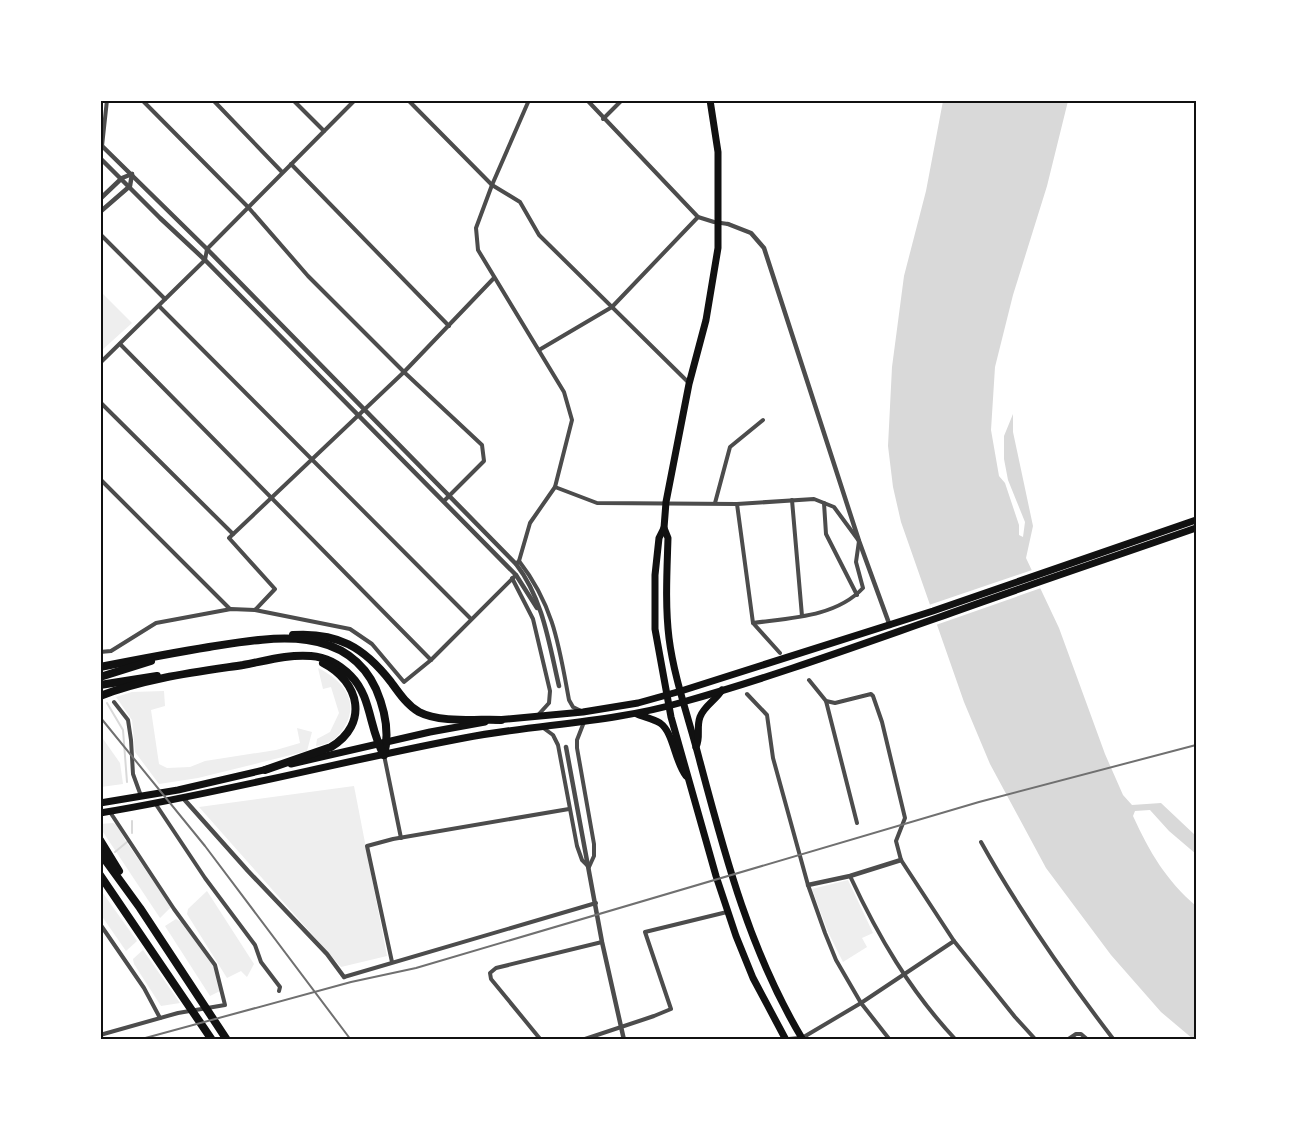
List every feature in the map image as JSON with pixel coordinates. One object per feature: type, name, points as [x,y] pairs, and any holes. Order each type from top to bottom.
[{"type":"highway","points":[[710,100],[718,152],[718,248],[706,320],[689,384],[666,502],[664,528],[659,538],[655,617],[666,695],[728,912],[753,978],[784,1039]]},
{"type":"highway","points":[[100,803],[178,790],[430,732],[501,720],[583,712],[638,703],[890,626],[1197,520]]},
{"type":"highway","points":[[664,528],[668,538],[666,589],[669,636],[728,869],[770,978],[802,1039]]},
{"type":"highway","points":[[100,813],[183,798],[459,738],[584,722],[669,706],[905,630],[1197,528]]},
{"type":"highway","points":[[100,667],[175,652],[273,637],[317,635],[340,640],[370,658],[407,703],[429,716],[501,720]]},
{"type":"highway","points":[[273,637],[322,643],[336,648],[357,662],[366,672],[379,697],[386,724],[387,743],[384,755]]},
{"type":"highway","points":[[100,677],[175,652]]},
{"type":"highway","points":[[100,685],[299,656],[324,658],[353,678],[361,688],[378,745],[384,755]]},
{"type":"highway","points":[[265,770],[331,747],[346,736],[355,719],[355,699],[346,681],[330,667],[299,656]]},
{"type":"highway","points":[[100,696],[180,675]]},
{"type":"highway","points":[[696,747],[700,740],[700,718],[722,690]]},
{"type":"highway","points":[[635,713],[654,720],[665,728],[670,736],[678,766],[689,780]]},
{"type":"highway","points":[[100,840],[178,959],[196,991]]},
{"type":"highway","points":[[100,854],[196,991],[227,1040]]},
{"type":"highway","points":[[100,875],[212,1040]]},
{"type":"street","points":[[107,100],[101,145],[518,562],[539,588],[552,619],[569,700],[573,707],[583,712]]},
{"type":"street","points":[[142,100],[248,207],[308,276],[404,372],[482,445],[484,460],[444,501]]},
{"type":"street","points":[[213,100],[282,172]]},
{"type":"street","points":[[293,100],[324,131]]},
{"type":"street","points":[[100,363],[206,260],[207,249],[355,100]]},
{"type":"street","points":[[408,100],[492,185],[519,202],[539,235],[689,384]]},
{"type":"street","points":[[529,100],[492,185],[476,228],[476,238],[478,250],[564,392],[572,420],[555,488],[530,523],[518,562],[530,584],[545,624],[559,686]]},
{"type":"street","points":[[587,100],[698,217],[728,224],[751,233],[764,248],[859,541],[890,626]]},
{"type":"street","points":[[603,119],[622,100]]},
{"type":"street","points":[[100,158],[206,260],[444,501],[514,576],[533,600],[545,624]]},
{"type":"street","points":[[291,164],[449,326]]},
{"type":"street","points":[[100,199],[122,178],[132,174]]},
{"type":"street","points":[[100,212],[130,186],[132,174]]},
{"type":"street","points":[[539,350],[612,308],[698,217]]},
{"type":"street","points":[[100,234],[165,299]]},
{"type":"street","points":[[255,610],[275,589],[229,538],[404,372],[494,278]]},
{"type":"street","points":[[159,306],[471,619]]},
{"type":"street","points":[[120,344],[431,660]]},
{"type":"street","points":[[100,402],[233,534]]},
{"type":"street","points":[[715,503],[730,447],[763,420]]},
{"type":"street","points":[[100,479],[231,609]]},
{"type":"street","points":[[555,488],[597,503],[737,504],[814,499],[834,507],[859,541],[856,562],[863,588],[843,604],[802,616],[753,623]]},
{"type":"street","points":[[792,500],[802,616]]},
{"type":"street","points":[[824,503],[826,534],[857,595]]},
{"type":"street","points":[[737,504],[753,623],[780,653]]},
{"type":"street","points":[[100,652],[111,651],[156,623],[231,609],[255,610],[350,629],[372,644],[404,682],[431,660],[514,576]]},
{"type":"street","points":[[514,576],[533,619],[550,691],[549,704],[536,716]]},
{"type":"street","points":[[809,680],[826,701],[857,823]]},
{"type":"street","points":[[747,694],[767,715],[773,758],[808,885],[836,960],[861,1003],[890,1040]]},
{"type":"street","points":[[826,701],[835,703],[871,694],[873,696],[882,722],[905,818],[896,841],[901,860],[954,941],[1036,1040]]},
{"type":"street","points":[[114,702],[128,720],[133,774],[141,796]]},
{"type":"street","points":[[584,722],[577,740],[577,748],[594,844],[594,856],[589,867]]},
{"type":"street","points":[[540,726],[556,739],[582,860],[589,867]]},
{"type":"street","points":[[566,747],[602,942],[624,1040]]},
{"type":"street","points":[[384,755],[401,838]]},
{"type":"street","points":[[183,798],[248,872],[327,954],[344,977],[596,903]]},
{"type":"street","points":[[155,803],[205,878],[255,945],[261,962],[280,987],[279,991]]},
{"type":"street","points":[[392,962],[367,846],[569,808]]},
{"type":"street","points":[[100,1035],[160,1018],[225,1005],[215,965],[172,910],[110,812]]},
{"type":"street","points":[[981,842],[1009,892],[1048,951],[1114,1040]]},
{"type":"street","points":[[808,885],[850,876],[901,860]]},
{"type":"street","points":[[850,876],[871,921],[904,976],[928,1010],[956,1040]]},
{"type":"street","points":[[582,1040],[670,1009],[645,932],[728,912]]},
{"type":"street","points":[[100,924],[125,957],[160,1018]]},
{"type":"street","points":[[784,1039],[802,1039],[904,976],[954,941]]},
{"type":"street","points":[[541,1040],[491,979],[490,973],[496,968],[602,942]]},
{"type":"street","points":[[1067,1040],[1076,1034],[1081,1034],[1089,1040]]},
{"type":"shaded area","points":[[943,101],[1068,101],[1047,186],[1013,295],[995,367],[991,430],[999,476],[1005,483],[1019,525],[1019,535],[1023,537],[1025,522],[1008,480],[1004,459],[1004,436],[1013,414],[1013,432],[1033,526],[1026,558],[1059,628],[1105,754],[1123,795],[1132,805],[1161,803],[1196,836],[1196,854],[1169,831],[1150,810],[1135,811],[1133,816],[1160,865],[1176,886],[1196,906],[1196,1039],[1193,1039],[1161,1012],[1111,955],[1046,868],[990,764],[964,702],[901,522],[893,487],[888,446],[892,367],[904,276],[926,191]]},
{"type":"shaded area","points":[[100,291],[132,323],[101,351],[100,351]]},
{"type":"shaded area","points":[[318,668],[328,673],[343,687],[348,695],[350,712],[339,735],[327,743],[316,746],[317,739],[330,732],[339,713],[331,687],[323,689]]},
{"type":"shaded area","points":[[164,691],[165,706],[151,710],[159,764],[167,768],[190,767],[205,761],[276,750],[300,743],[297,728],[312,732],[307,751],[198,778],[159,784],[135,752],[132,720],[116,697],[132,692]]},
{"type":"shaded area","points":[[101,736],[120,763],[123,784],[101,787]]},
{"type":"shaded area","points":[[354,786],[387,956],[341,967],[199,807]]},
{"type":"shaded area","points":[[100,824],[117,825],[171,907],[160,918],[101,829]]},
{"type":"shaded area","points":[[848,880],[873,933],[862,938],[867,947],[843,962],[828,932],[812,889]]},
{"type":"shaded area","points":[[100,889],[137,941],[126,951],[101,915]]},
{"type":"shaded area","points":[[207,891],[254,964],[247,977],[241,971],[227,978],[187,914],[188,909]]},
{"type":"shaded area","points":[[176,919],[181,922],[213,965],[222,990],[210,996],[165,926]]},
{"type":"shaded area","points":[[143,950],[180,1003],[161,1006],[134,964],[133,959]]},
{"type":"pier","points":[[1035,569],[1044,587],[933,626],[926,606]]},
{"type":"waterway","points":[[107,703],[123,730],[127,782]]},
{"type":"waterway","points":[[132,821],[132,833]]},
{"type":"waterway","points":[[115,852],[127,842]]},
{"type":"railway","points":[[100,717],[205,846],[351,1040]]},
{"type":"railway","points":[[138,1040],[351,982],[416,968],[979,802],[1196,745]]}]
